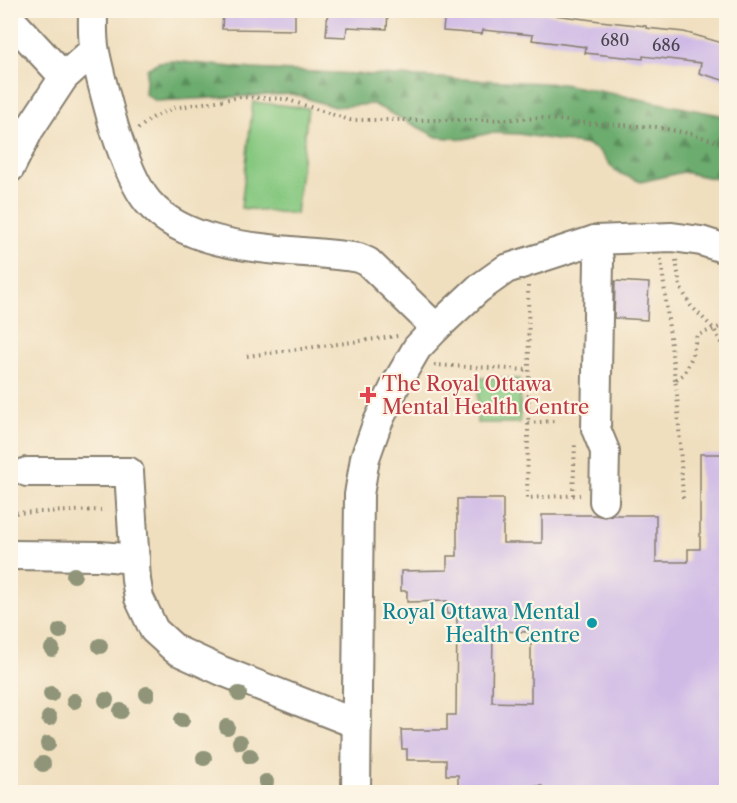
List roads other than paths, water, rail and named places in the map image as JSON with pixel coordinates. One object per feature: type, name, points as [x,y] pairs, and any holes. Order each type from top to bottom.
[{"type":"street","points":[[93,10],[94,50],[119,143],[129,170],[146,200],[158,213],[183,228],[231,243],[359,258],[368,262],[436,328]]},
{"type":"street","points":[[10,19],[64,77]]},
{"type":"street","points":[[10,168],[29,130],[64,77],[94,50]]},
{"type":"street","points":[[356,792],[359,495],[365,458],[377,424],[396,384],[417,348],[478,289],[506,269],[595,240],[672,237],[726,249]]},
{"type":"street","points":[[595,240],[599,260],[596,429],[605,451],[605,497]]},
{"type":"street","points":[[27,472],[129,472],[139,600],[154,630],[176,650],[222,672],[357,724]]},
{"type":"street","points":[[10,555],[100,556],[135,559]]},
{"type":"place","name":"The Royal Ottawa Mental Health Centre","points":[[368,395]]},
{"type":"place","name":"Royal Ottawa Mental Health Centre","points":[[592,623]]}]
